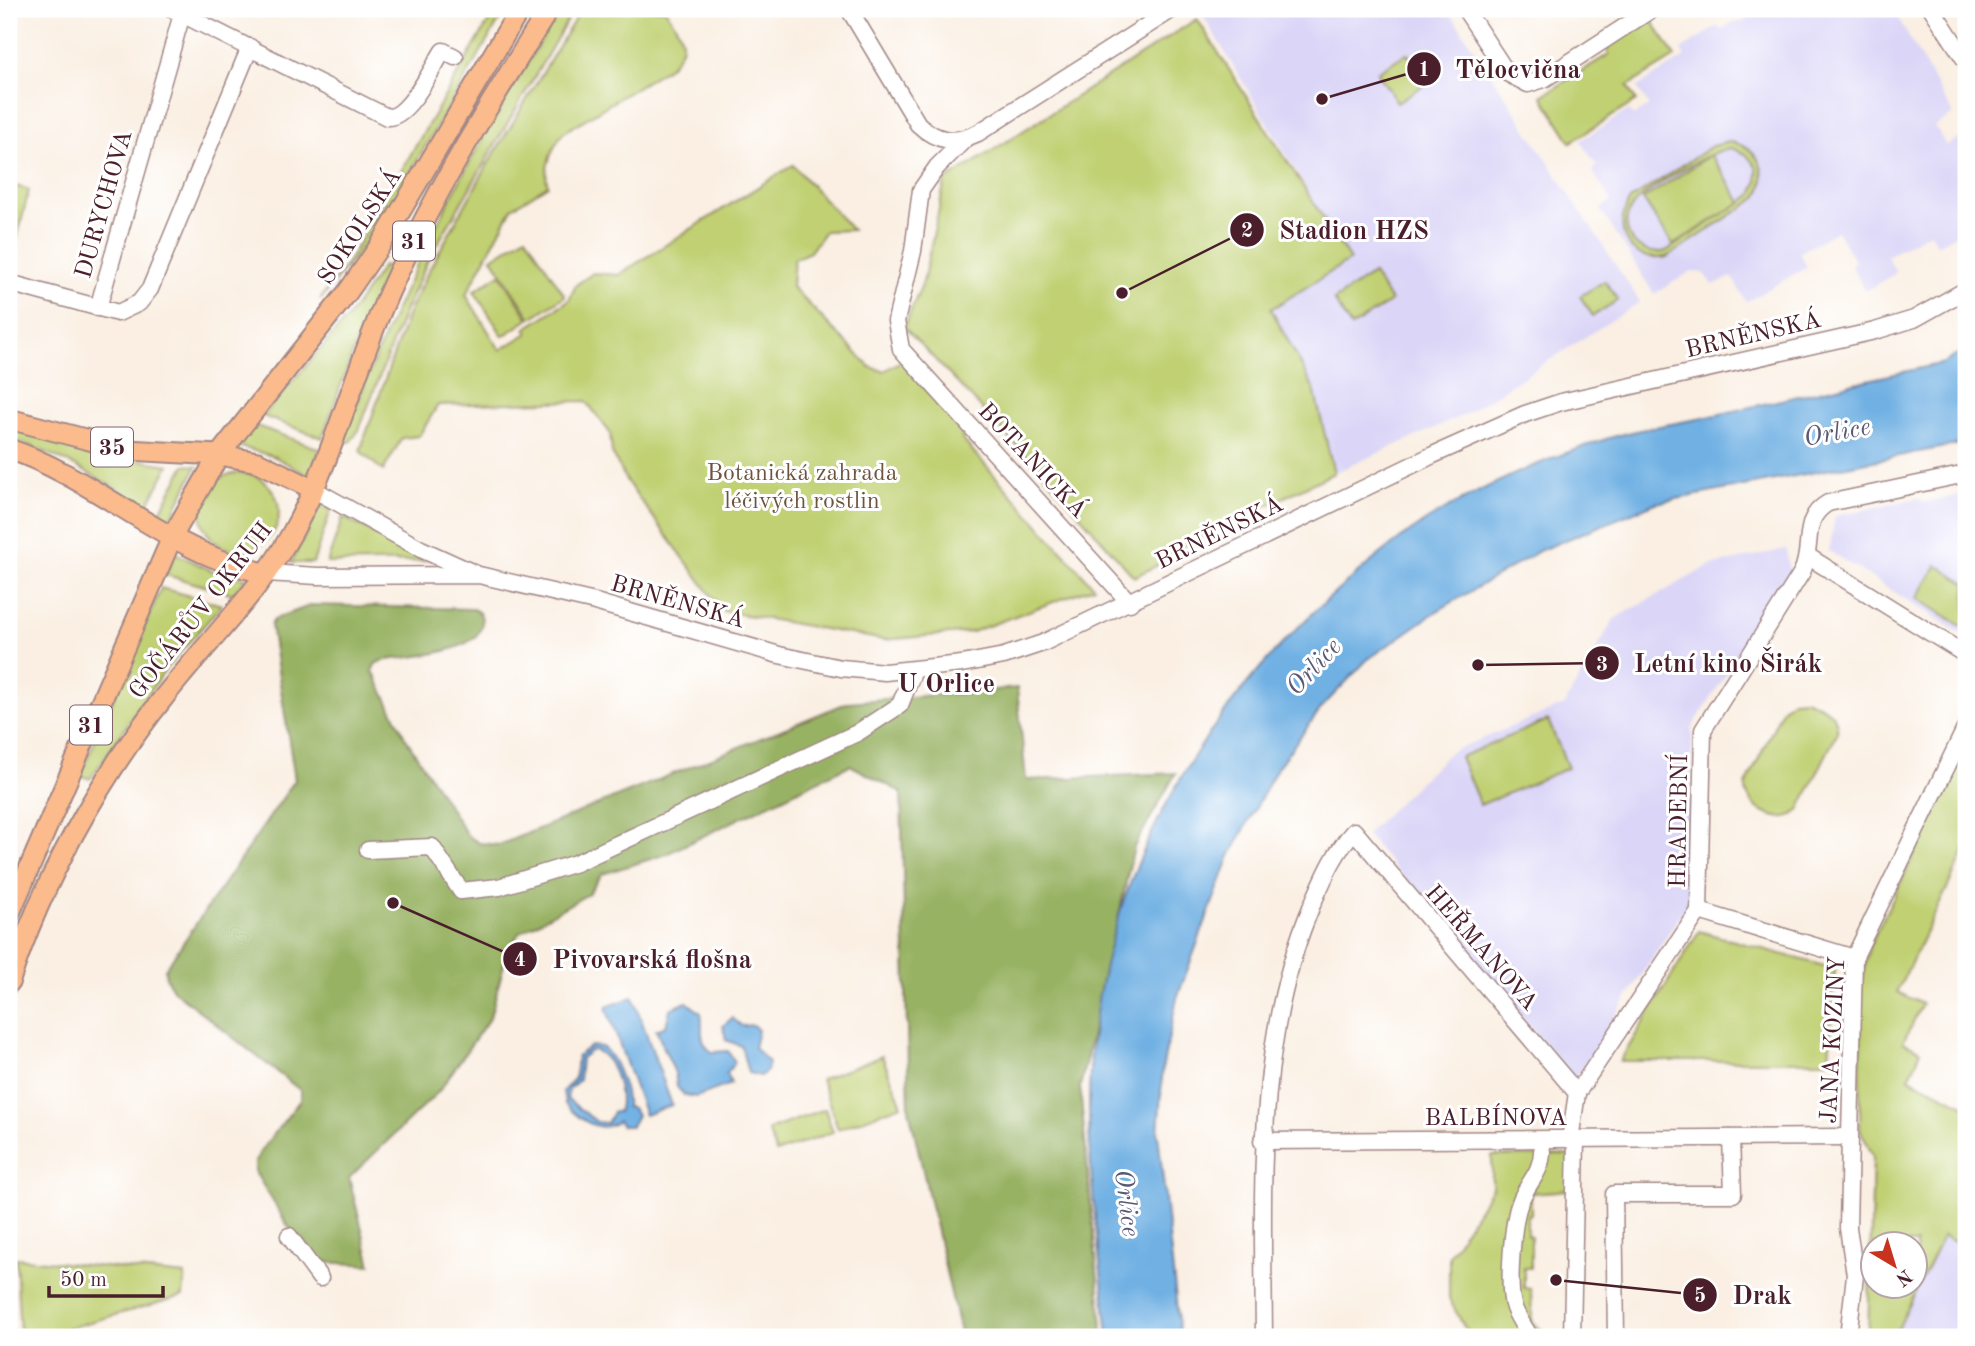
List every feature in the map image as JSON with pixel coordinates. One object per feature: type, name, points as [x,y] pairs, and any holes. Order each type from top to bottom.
[{"type":"main road","name":"SOKOLSKÁ","points":[[219,455],[374,254],[520,9]]},
{"type":"main road","name":"SOKOLSKÁ","points":[[313,489],[403,263],[549,9]]},
{"type":"main road","name":"BRNĚNSKÁ","points":[[9,419],[127,450],[219,455],[258,463],[313,489]]},
{"type":"main road","name":"BRNĚNSKÁ","points":[[9,449],[58,469],[228,564],[266,573]]},
{"type":"main road","name":"GOČÁRŮV OKRUH","points":[[9,915],[173,535],[219,455]]},
{"type":"main road","name":"GOČÁRŮV OKRUH","points":[[9,983],[45,893],[119,761],[161,700],[266,573],[292,532],[313,489]]},
{"type":"street","points":[[849,9],[918,124],[929,134],[941,139],[964,139],[1173,9]]},
{"type":"street","points":[[1465,9],[1507,73],[1528,84],[1544,79],[1653,9]]},
{"type":"street","points":[[1933,9],[1966,61]]},
{"type":"street","points":[[177,11],[392,118],[410,103],[443,51],[455,57]]},
{"type":"street","name":"DURYCHOVA","points":[[177,11],[97,308],[118,313],[139,303],[150,289],[250,47]]},
{"type":"street","name":"BOTANICKÁ","points":[[964,139],[937,167],[921,190],[913,251],[896,321],[901,349],[1130,603]]},
{"type":"street","points":[[9,283],[97,308]]},
{"type":"street","name":"BRNĚNSKÁ","points":[[313,489],[421,549],[479,575],[642,615],[779,655],[841,668],[885,672],[914,670],[1004,656],[1043,643],[1433,455],[1525,414],[1561,402],[1875,331],[1914,319],[1966,290]]},
{"type":"street","name":"HRADEBNÍ","points":[[1572,1337],[1573,1140],[1577,1093],[1699,911],[1703,730],[1809,557],[1810,521],[1820,508],[1828,503],[1966,474]]},
{"type":"street","points":[[1809,557],[1966,655]]},
{"type":"street","name":"BRNĚNSKÁ","points":[[266,573],[306,576],[479,575]]},
{"type":"street","points":[[368,850],[432,847],[461,891],[499,887],[576,863],[857,733],[900,705],[914,670]]},
{"type":"street","name":"JANA KOZINY","points":[[1848,1337],[1855,1275],[1849,1228],[1854,958],[1966,727]]},
{"type":"street","name":"HEŘMANOVA","points":[[1262,1141],[1276,1034],[1288,975],[1326,873],[1338,848],[1354,831],[1577,1093]]},
{"type":"street","points":[[1699,911],[1854,958]]},
{"type":"street","name":"BALBÍNOVA","points":[[1262,1141],[1849,1137]]},
{"type":"street","points":[[1616,1337],[1614,1194],[1733,1194],[1731,1138]]},
{"type":"street","points":[[1262,1141],[1264,1337]]},
{"type":"street","points":[[1530,1337],[1513,1306],[1514,1226],[1521,1199],[1539,1171],[1542,1151]]},
{"type":"street","points":[[289,1237],[320,1278]]},
{"type":"shaded area","points":[[1199,9],[1448,9],[1640,302],[1464,415],[1334,473],[1314,389],[1271,309],[1349,259]]},
{"type":"shaded area","points":[[1749,9],[1893,9],[1953,114],[1935,126],[1946,146],[1959,138],[1966,151],[1966,229],[1937,245],[1930,232],[1887,256],[1896,273],[1865,291],[1851,265],[1855,262],[1837,231],[1799,253],[1807,267],[1746,302],[1732,277],[1713,285],[1703,273],[1690,272],[1654,294],[1600,209],[1611,201],[1592,170],[1597,166],[1580,141],[1629,110],[1633,116],[1649,106],[1637,87],[1685,57],[1681,50],[1718,26],[1721,30],[1732,23],[1745,21]]},
{"type":"shaded area","points":[[1966,489],[1966,637],[1829,551],[1835,516],[1918,498],[1924,502],[1957,496]]},
{"type":"shaded area","points":[[1786,549],[1790,572],[1692,728],[1690,899],[1575,1079],[1366,834],[1450,752],[1564,705],[1614,619],[1709,566]]},
{"type":"shaded area","points":[[1943,1236],[1966,1247],[1966,1337],[1894,1337],[1912,1300],[1930,1300],[1930,1263]]},
{"type":"green space","points":[[496,9],[506,9],[375,232],[320,300],[350,258]]},
{"type":"green space","points":[[561,9],[574,9],[428,260],[405,310],[359,430],[350,442],[343,442],[387,329],[439,219],[497,113]]},
{"type":"green space","name":"Botanická zahrada léčivých rostlin","points":[[581,9],[665,9],[682,39],[682,46],[666,69],[563,133],[548,165],[548,185],[512,208],[466,295],[500,350],[528,333],[525,329],[569,300],[576,285],[593,273],[618,275],[793,165],[852,230],[825,231],[810,252],[794,259],[792,287],[870,367],[884,371],[901,361],[962,428],[962,439],[1094,587],[972,632],[884,640],[723,611],[627,482],[612,453],[610,433],[586,401],[438,405],[419,436],[402,438],[383,471],[360,451],[409,311],[429,270],[488,164]]},
{"type":"green space","points":[[1650,17],[1675,57],[1628,86],[1636,101],[1571,142],[1542,96],[1609,54],[1605,45]]},
{"type":"green space","points":[[1197,19],[1350,260],[1271,309],[1314,389],[1334,473],[1172,552],[1162,563],[1134,577],[1042,472],[904,327],[923,282],[945,181]]},
{"type":"green space","points":[[1407,53],[1427,83],[1397,102],[1377,72]]},
{"type":"green space","points":[[1730,142],[1755,155],[1763,179],[1757,198],[1667,257],[1643,256],[1634,250],[1628,243],[1623,223],[1630,200],[1712,146]],"holes":[[[1731,148],[1746,154],[1757,168],[1757,182],[1752,195],[1666,251],[1648,251],[1634,243],[1629,236],[1627,219],[1636,202],[1647,193],[1677,173],[1722,150]]]},
{"type":"green space","points":[[1711,155],[1741,202],[1673,245],[1643,199]]},
{"type":"green space","points":[[9,184],[29,190],[17,239],[9,237]]},
{"type":"green space","points":[[526,236],[565,296],[531,318],[492,258]]},
{"type":"green space","points":[[383,266],[388,268],[352,354],[322,438],[263,416],[348,317]]},
{"type":"green space","points":[[500,274],[529,319],[503,336],[474,291]]},
{"type":"green space","points":[[1373,274],[1391,301],[1351,327],[1334,300]]},
{"type":"green space","points":[[1605,281],[1618,300],[1593,316],[1580,296]]},
{"type":"green space","points":[[254,425],[320,449],[309,476],[275,457],[238,446]]},
{"type":"green space","points":[[9,428],[113,456],[169,465],[146,508],[80,468],[9,438]]},
{"type":"green space","points":[[185,465],[197,466],[169,522],[158,515]]},
{"type":"green space","points":[[240,473],[255,476],[268,484],[276,497],[279,512],[276,527],[268,540],[255,548],[240,551],[225,548],[212,540],[204,527],[201,512],[204,497],[212,484],[225,476]]},
{"type":"green space","points":[[321,504],[331,510],[313,563],[291,563]]},
{"type":"green space","points":[[343,517],[424,560],[425,561],[327,563]]},
{"type":"green space","points":[[175,553],[217,573],[247,578],[233,594],[166,575]]},
{"type":"green space","points":[[1937,565],[1966,584],[1966,629],[1917,598]]},
{"type":"green space","points":[[161,588],[222,605],[168,666],[90,779],[80,775]]},
{"type":"green space","points":[[312,605],[473,609],[480,613],[482,621],[479,632],[470,641],[441,652],[381,661],[375,664],[373,671],[405,737],[467,835],[479,843],[499,845],[849,702],[1017,688],[1026,780],[1176,773],[1134,847],[1080,1087],[1103,1337],[961,1337],[909,1109],[901,792],[850,765],[664,855],[602,874],[588,894],[519,933],[507,953],[490,1017],[439,1091],[349,1178],[371,1265],[322,1262],[293,1234],[255,1172],[255,1162],[260,1152],[300,1100],[301,1091],[174,991],[166,978],[165,969],[295,780],[271,625],[274,619]]},
{"type":"green space","points":[[1805,699],[1823,707],[1832,715],[1836,720],[1837,733],[1799,810],[1792,815],[1774,817],[1757,808],[1747,793],[1746,785],[1783,708],[1793,700]]},
{"type":"green space","points":[[1548,720],[1568,768],[1480,805],[1460,757]]},
{"type":"green space","points":[[1966,749],[1966,849],[1897,992],[1922,1004],[1903,1042],[1921,1051],[1909,1078],[1966,1106],[1966,1247],[1943,1236],[1930,1263],[1930,1230],[1871,1230],[1873,1156],[1860,1129],[1861,986],[1869,947]]},
{"type":"green space","points":[[1699,931],[1835,969],[1829,1061],[1620,1061]]},
{"type":"green space","points":[[882,1056],[902,1105],[838,1129],[821,1079]]},
{"type":"green space","points":[[825,1109],[833,1132],[776,1153],[768,1130]]},
{"type":"green space","points":[[1569,1155],[1570,1190],[1531,1193],[1527,1235],[1531,1236],[1531,1268],[1524,1268],[1524,1288],[1531,1289],[1532,1321],[1545,1333],[1565,1337],[1470,1337],[1449,1299],[1449,1255],[1492,1188],[1492,1156]]},
{"type":"green space","points":[[16,1258],[185,1275],[183,1296],[37,1337],[20,1337]]},
{"type":"green space","points":[[1869,1300],[1912,1300],[1894,1337],[1868,1337]]},
{"type":"water","name":"Orlice","points":[[1966,349],[1966,443],[1656,503],[1541,550],[1434,613],[1367,660],[1323,706],[1277,768],[1230,856],[1177,998],[1163,1065],[1158,1133],[1180,1337],[1108,1337],[1095,1221],[1089,1104],[1094,1026],[1106,961],[1124,899],[1149,839],[1179,782],[1214,727],[1253,676],[1297,628],[1388,548],[1434,516],[1516,474],[1616,436],[1944,363]]},
{"type":"water","points":[[633,997],[672,1105],[645,1115],[606,1007]]},
{"type":"water","points":[[687,1002],[701,1013],[703,1039],[707,1048],[712,1052],[728,1051],[735,1062],[727,1073],[731,1084],[696,1097],[684,1095],[677,1087],[675,1073],[656,1030],[666,1026],[670,1009]]},
{"type":"water","points":[[732,1018],[742,1026],[753,1025],[758,1030],[754,1048],[769,1062],[767,1071],[760,1076],[748,1073],[741,1046],[726,1040],[723,1026]]},
{"type":"water","points":[[591,1046],[602,1047],[607,1051],[619,1074],[626,1107],[632,1108],[637,1115],[631,1126],[622,1126],[618,1121],[604,1127],[597,1126],[576,1115],[565,1104],[563,1091],[575,1078],[577,1056]],"holes":[[[592,1050],[599,1052],[611,1066],[620,1096],[618,1112],[613,1112],[607,1123],[597,1122],[567,1099],[569,1089],[579,1080],[581,1058]]]},
{"type":"place","name":"Tělocvična","points":[[1322,99]]},
{"type":"place","name":"Stadion HZS","points":[[1122,293]]},
{"type":"place","name":"Letní kino Širák","points":[[1478,665]]},
{"type":"place","name":"Pivovarská flošna","points":[[393,903]]},
{"type":"place","name":"Drak","points":[[1556,1280]]},
{"type":"district","name":"U Orlice","points":[[946,683]]}]
